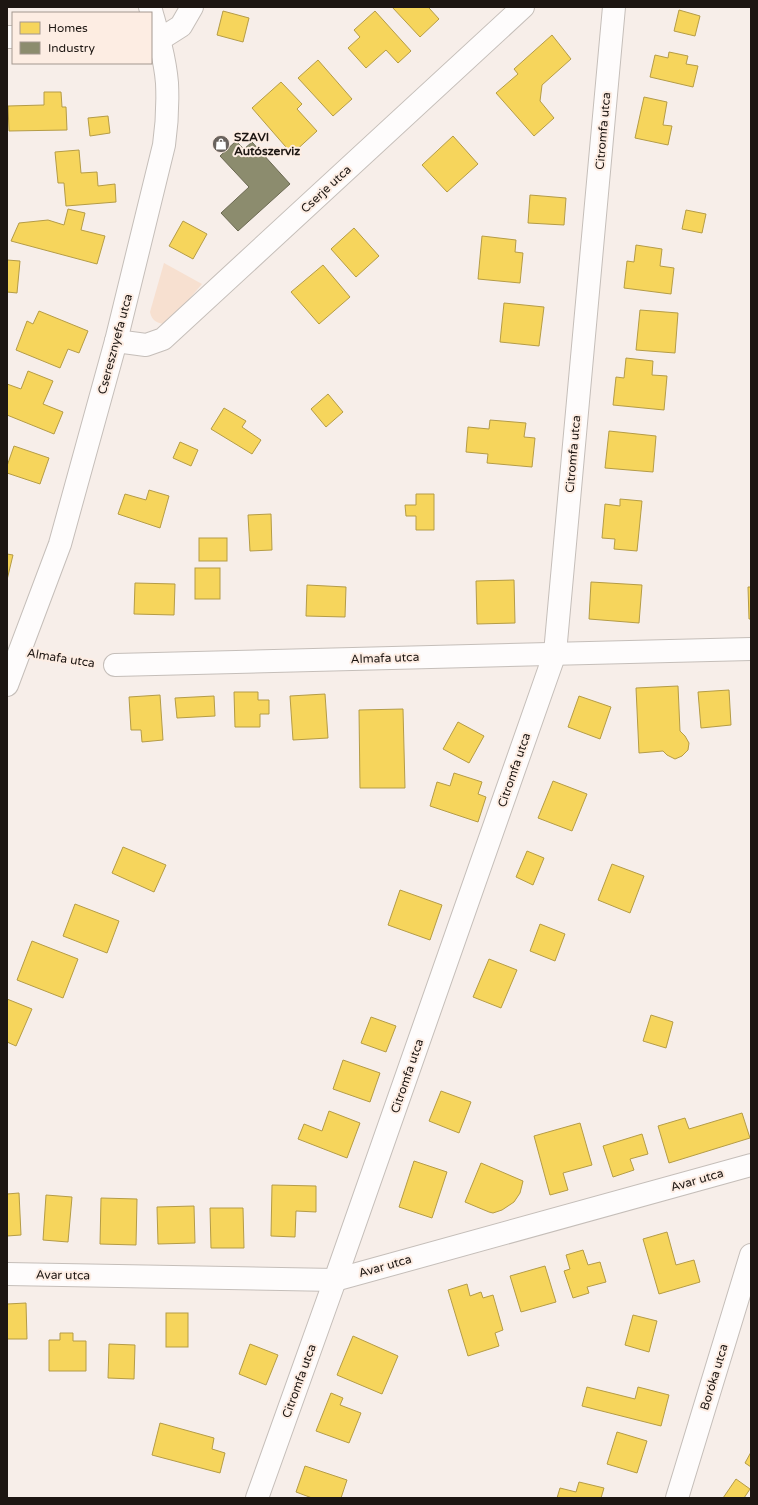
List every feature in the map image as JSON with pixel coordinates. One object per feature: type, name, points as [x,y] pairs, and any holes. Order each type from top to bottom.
[{"type":"street","points":[[160,40],[181,26],[192,7]]},
{"type":"street","name":"Cserje utca","points":[[116,342],[146,345],[163,339],[523,7]]},
{"type":"street","name":"Citromfa utca","points":[[257,1498],[555,653],[614,7]]},
{"type":"street","name":"Cseresznyefa utca","points":[[7,685],[60,544],[116,342],[164,145],[167,121],[167,81],[160,40],[152,17]]},
{"type":"street","name":"Almafa utca","points":[[115,665],[751,649]]},
{"type":"street","name":"Avar utca","points":[[7,1274],[335,1280],[751,1165]]},
{"type":"street","name":"Boróka utca","points":[[677,1498],[751,1255]]},
{"type":"path","name":"Almafa utca","points":[[19,651],[59,656],[89,663],[115,665]]},
{"type":"shaded area","points":[[164,263],[202,284],[172,319],[163,324],[154,320],[150,312]]},
{"type":"building: Homes","points":[[392,7],[430,7],[429,8],[439,19],[420,37]]},
{"type":"building: Homes","points":[[679,10],[700,16],[695,36],[674,31]]},
{"type":"building: Homes","points":[[223,11],[249,18],[243,42],[217,35]]},
{"type":"building: Homes","points":[[375,11],[411,51],[398,63],[386,50],[366,68],[348,48],[360,37],[354,30]]},
{"type":"building: Homes","points":[[552,35],[571,59],[542,85],[540,101],[554,118],[534,136],[496,93],[518,74],[514,69]]},
{"type":"building: Homes","points":[[669,52],[688,56],[686,64],[698,66],[693,87],[650,77],[655,55],[668,58]]},
{"type":"building: Homes","points":[[318,60],[352,99],[333,116],[298,78]]},
{"type":"building: Homes","points":[[281,82],[302,104],[297,109],[317,131],[292,154],[252,108]]},
{"type":"building: Homes","points":[[44,92],[61,92],[62,107],[66,107],[67,130],[9,131],[8,106],[44,105]]},
{"type":"building: Homes","points":[[644,97],[667,102],[663,125],[672,126],[668,145],[635,138]]},
{"type":"building: Homes","points":[[108,116],[110,133],[90,136],[88,118]]},
{"type":"building: Homes","points":[[453,136],[478,164],[447,192],[422,165]]},
{"type":"building: Homes","points":[[79,150],[81,173],[97,172],[98,186],[115,184],[116,202],[66,206],[64,183],[58,183],[55,152]]},
{"type":"building: Homes","points":[[530,195],[566,198],[564,225],[528,223]]},
{"type":"building: Homes","points":[[68,209],[85,213],[81,230],[105,236],[97,264],[11,241],[19,223],[48,220],[64,225]]},
{"type":"building: Homes","points":[[686,210],[706,214],[702,233],[682,229]]},
{"type":"building: Homes","points":[[183,221],[207,234],[193,259],[169,246]]},
{"type":"building: Homes","points":[[354,228],[379,256],[356,277],[331,249]]},
{"type":"building: Homes","points":[[482,236],[516,240],[515,252],[523,253],[520,283],[478,279]]},
{"type":"building: Homes","points":[[636,245],[662,249],[660,266],[674,268],[671,294],[624,288],[627,261],[634,262]]},
{"type":"building: Homes","points":[[7,260],[20,261],[17,293],[7,292]]},
{"type":"building: Homes","points":[[323,265],[350,297],[319,324],[291,292]]},
{"type":"building: Homes","points":[[504,303],[544,307],[539,346],[500,342]]},
{"type":"building: Homes","points":[[640,310],[678,313],[675,353],[636,350]]},
{"type":"building: Homes","points":[[39,311],[88,331],[79,353],[68,349],[60,368],[16,350],[27,321],[33,324]]},
{"type":"building: Homes","points":[[626,358],[653,361],[652,375],[667,376],[664,410],[613,405],[616,377],[624,378]]},
{"type":"building: Homes","points":[[28,371],[53,381],[43,404],[63,412],[54,434],[7,415],[7,384],[21,389]]},
{"type":"building: Homes","points":[[328,394],[343,412],[326,427],[311,409]]},
{"type":"building: Homes","points":[[224,408],[246,421],[242,427],[261,440],[252,454],[211,429]]},
{"type":"building: Homes","points":[[490,420],[526,423],[524,437],[535,438],[532,467],[487,463],[488,454],[466,452],[468,427],[489,429]]},
{"type":"building: Homes","points":[[609,431],[656,436],[653,472],[605,468]]},
{"type":"building: Homes","points":[[180,442],[198,450],[191,466],[173,458]]},
{"type":"building: Homes","points":[[14,446],[49,458],[40,484],[7,473],[7,466]]},
{"type":"building: Homes","points":[[149,490],[169,496],[160,528],[118,514],[125,494],[146,500]]},
{"type":"building: Homes","points":[[416,494],[434,494],[434,530],[416,530],[416,516],[406,516],[405,505],[416,505]]},
{"type":"building: Homes","points":[[620,499],[642,501],[637,551],[614,549],[615,539],[602,538],[605,504],[620,506]]},
{"type":"building: Homes","points":[[271,514],[272,550],[250,551],[248,515]]},
{"type":"building: Homes","points":[[199,538],[227,538],[227,561],[199,561]]},
{"type":"building: Homes","points":[[7,554],[13,555],[7,580]]},
{"type":"building: Homes","points":[[195,568],[220,568],[220,599],[195,599]]},
{"type":"building: Homes","points":[[514,580],[515,623],[477,624],[476,581]]},
{"type":"building: Homes","points":[[591,582],[642,585],[639,623],[589,619]]},
{"type":"building: Homes","points":[[135,583],[175,584],[174,615],[134,614]]},
{"type":"building: Homes","points":[[307,585],[346,587],[345,617],[306,616]]},
{"type":"building: Homes","points":[[748,587],[751,587],[751,619],[749,619]]},
{"type":"building: Homes","points":[[678,686],[680,731],[689,743],[688,750],[682,756],[675,759],[663,751],[639,753],[636,688]]},
{"type":"building: Homes","points":[[729,690],[731,725],[701,728],[698,692]]},
{"type":"building: Homes","points":[[234,692],[258,692],[258,700],[269,700],[269,714],[260,714],[260,727],[235,727]]},
{"type":"building: Homes","points":[[325,694],[328,738],[293,740],[290,696]]},
{"type":"building: Homes","points":[[160,695],[163,740],[142,742],[141,730],[131,730],[129,697]]},
{"type":"building: Homes","points":[[214,696],[215,716],[177,718],[175,698]]},
{"type":"building: Homes","points":[[579,696],[611,707],[600,739],[568,727]]},
{"type":"building: Homes","points":[[403,709],[405,788],[360,788],[359,710]]},
{"type":"building: Homes","points":[[458,722],[484,736],[469,763],[443,749]]},
{"type":"building: Homes","points":[[454,773],[482,782],[478,794],[486,797],[478,822],[430,806],[437,782],[450,786]]},
{"type":"building: Homes","points":[[553,781],[587,794],[572,831],[538,818]]},
{"type":"building: Homes","points":[[123,847],[166,865],[154,892],[112,873]]},
{"type":"building: Homes","points":[[527,851],[544,858],[533,885],[516,877]]},
{"type":"building: Homes","points":[[612,864],[644,876],[630,913],[598,900]]},
{"type":"building: Homes","points":[[400,890],[442,905],[430,940],[388,925]]},
{"type":"building: Homes","points":[[75,904],[119,921],[107,953],[63,936]]},
{"type":"building: Homes","points":[[540,924],[565,934],[555,961],[530,951]]},
{"type":"building: Homes","points":[[32,941],[78,959],[63,998],[17,980]]},
{"type":"building: Homes","points":[[489,959],[517,970],[501,1008],[473,997]]},
{"type":"building: Homes","points":[[7,999],[32,1009],[16,1046],[7,1042]]},
{"type":"building: Homes","points":[[651,1015],[673,1022],[666,1048],[643,1041]]},
{"type":"building: Homes","points":[[371,1017],[396,1026],[386,1052],[361,1043]]},
{"type":"building: Homes","points":[[343,1060],[380,1073],[370,1102],[333,1089]]},
{"type":"building: Homes","points":[[441,1091],[471,1102],[459,1133],[429,1121]]},
{"type":"building: Homes","points":[[329,1111],[360,1123],[347,1158],[298,1139],[304,1124],[322,1131]]},
{"type":"building: Homes","points":[[742,1113],[750,1138],[669,1163],[658,1126],[685,1118],[689,1129]]},
{"type":"building: Homes","points":[[580,1123],[592,1165],[563,1173],[568,1190],[550,1195],[534,1136]]},
{"type":"building: Homes","points":[[642,1134],[648,1154],[630,1159],[634,1170],[613,1177],[603,1146]]},
{"type":"building: Homes","points":[[414,1161],[447,1172],[432,1218],[399,1207]]},
{"type":"building: Homes","points":[[481,1163],[523,1181],[520,1193],[514,1202],[502,1210],[493,1213],[465,1202]]},
{"type":"building: Homes","points":[[272,1185],[316,1186],[316,1212],[296,1211],[295,1237],[271,1236]]},
{"type":"building: Homes","points":[[19,1193],[21,1235],[7,1236],[7,1194]]},
{"type":"building: Homes","points":[[46,1195],[72,1197],[68,1242],[43,1240]]},
{"type":"building: Homes","points":[[101,1198],[137,1199],[136,1245],[100,1244]]},
{"type":"building: Homes","points":[[194,1206],[195,1243],[158,1244],[157,1207]]},
{"type":"building: Homes","points":[[210,1208],[243,1208],[244,1248],[211,1248]]},
{"type":"building: Homes","points":[[667,1232],[676,1265],[694,1260],[700,1282],[659,1294],[643,1239]]},
{"type":"building: Homes","points":[[583,1250],[588,1265],[600,1262],[606,1282],[587,1287],[589,1293],[573,1298],[564,1271],[570,1269],[566,1255]]},
{"type":"building: Homes","points":[[545,1266],[556,1302],[521,1312],[510,1276]]},
{"type":"building: Homes","points":[[467,1284],[470,1296],[481,1292],[483,1298],[493,1295],[503,1330],[495,1333],[499,1346],[468,1356],[448,1290]]},
{"type":"building: Homes","points":[[26,1303],[27,1339],[7,1339],[7,1304]]},
{"type":"building: Homes","points":[[166,1313],[188,1313],[188,1347],[166,1347]]},
{"type":"building: Homes","points":[[633,1315],[657,1321],[649,1352],[625,1345]]},
{"type":"building: Homes","points":[[60,1333],[73,1333],[73,1341],[86,1341],[86,1371],[49,1371],[49,1340],[60,1340]]},
{"type":"building: Homes","points":[[353,1336],[398,1356],[382,1394],[337,1375]]},
{"type":"building: Homes","points":[[109,1344],[135,1345],[134,1379],[108,1378]]},
{"type":"building: Homes","points":[[250,1344],[278,1355],[266,1385],[239,1374]]},
{"type":"building: Homes","points":[[587,1387],[635,1399],[638,1387],[669,1395],[661,1426],[582,1406]]},
{"type":"building: Homes","points":[[331,1393],[343,1398],[340,1405],[361,1413],[349,1443],[316,1431]]},
{"type":"building: Homes","points":[[160,1423],[214,1438],[212,1449],[225,1453],[220,1473],[152,1455]]},
{"type":"building: Homes","points":[[617,1432],[647,1441],[637,1473],[607,1464]]},
{"type":"building: Homes","points":[[751,1452],[751,1467],[745,1463]]},
{"type":"building: Homes","points":[[305,1466],[347,1480],[341,1498],[312,1498],[296,1492]]},
{"type":"building: Homes","points":[[736,1479],[750,1489],[744,1498],[723,1498]]},
{"type":"building: Homes","points":[[579,1482],[604,1488],[601,1498],[557,1498],[560,1488],[576,1492]]},
{"type":"building: Industry","points":[[236,141],[244,149],[252,142],[290,184],[238,231],[221,213],[249,187],[220,156]]},
{"type":"place","name":"SZAVI Autószerviz","points":[[221,144]]}]
